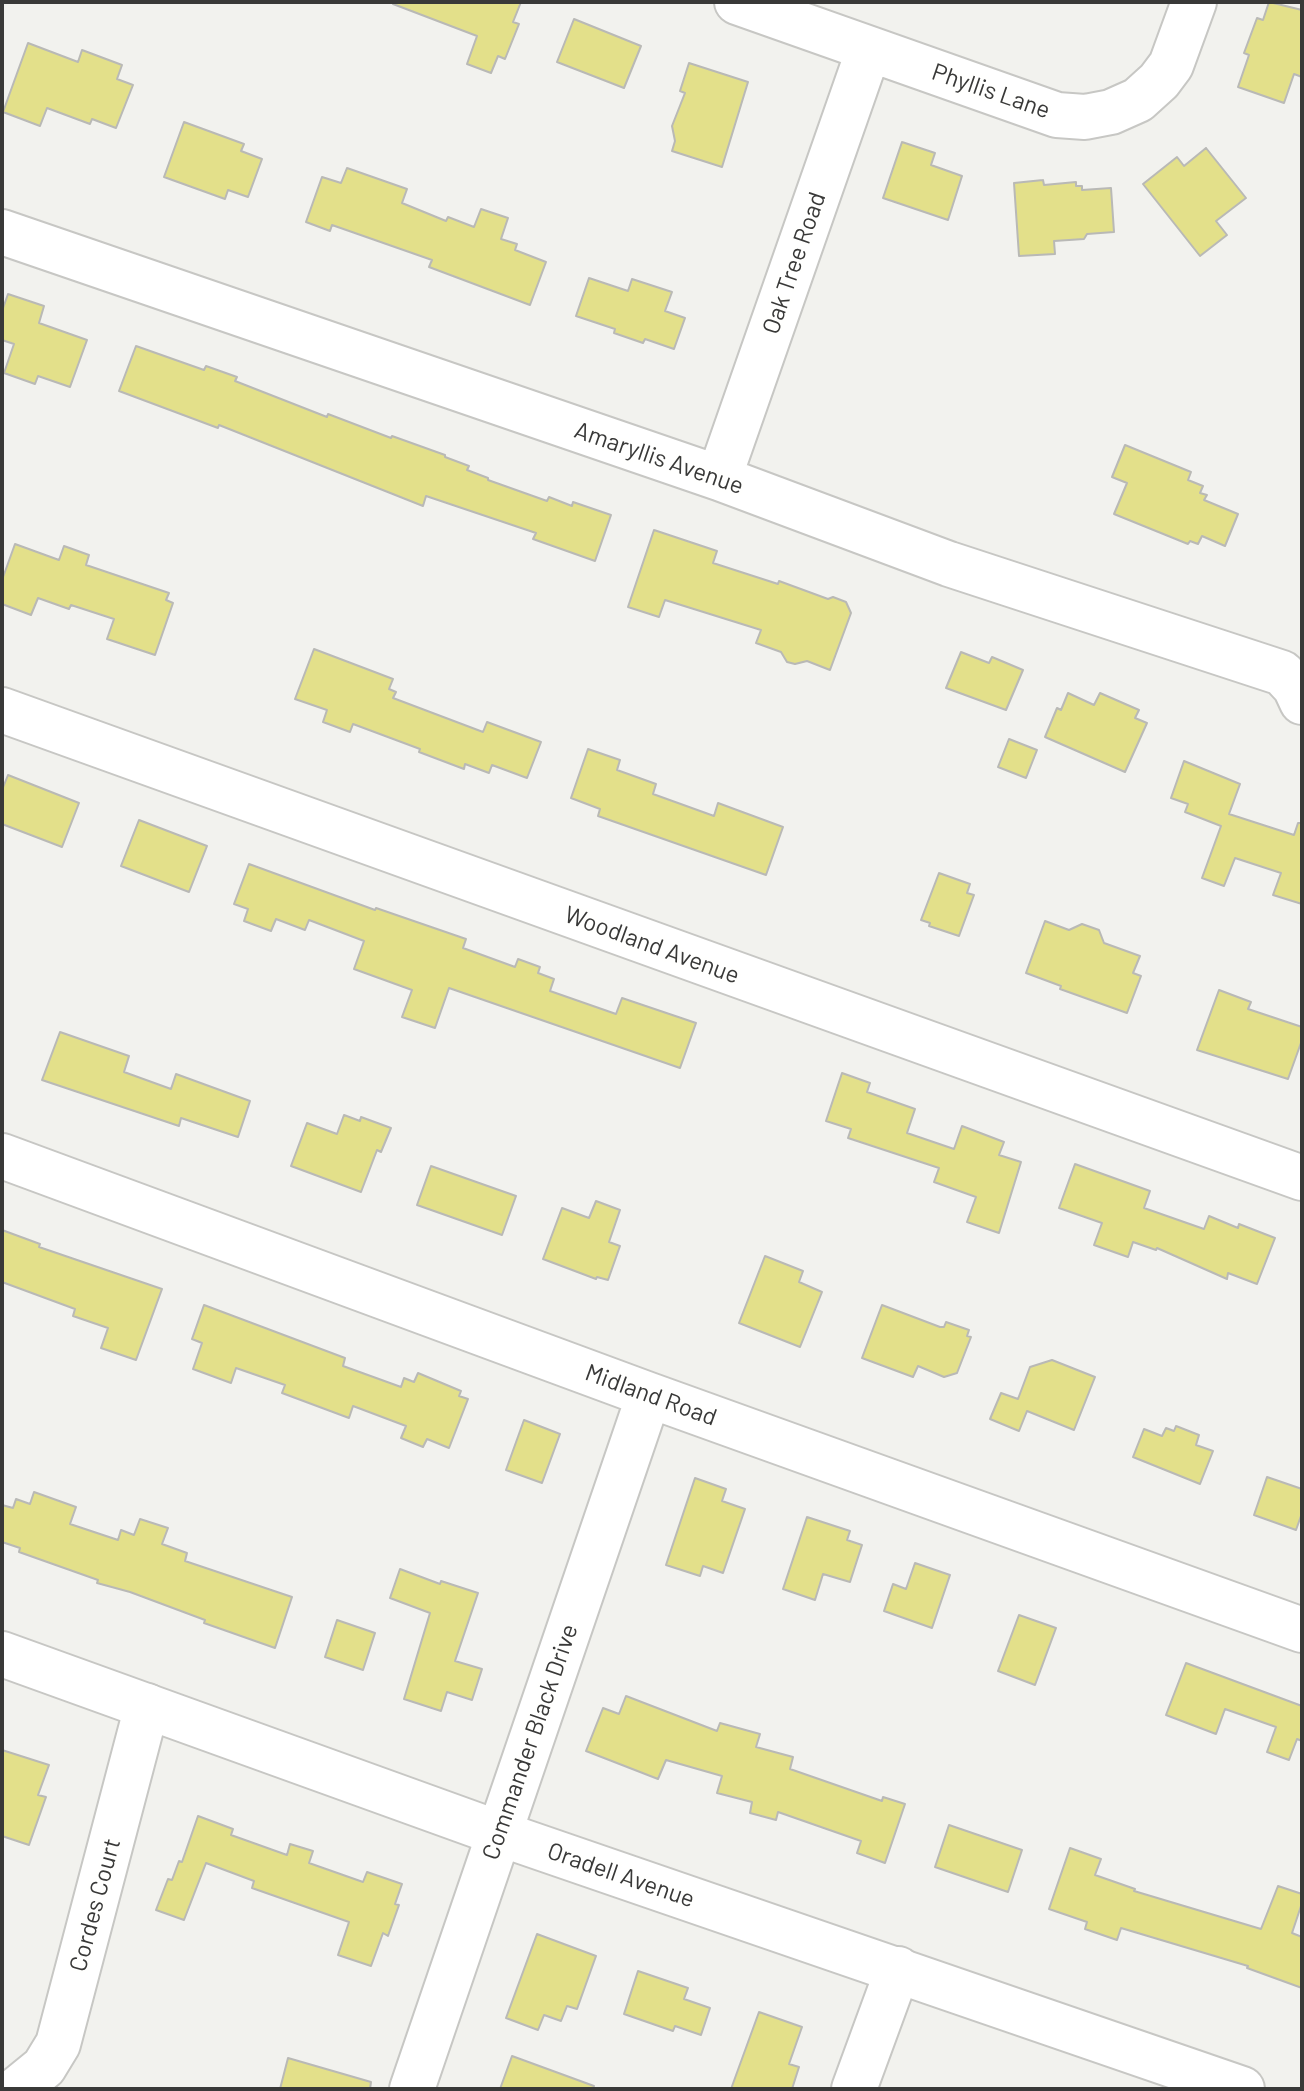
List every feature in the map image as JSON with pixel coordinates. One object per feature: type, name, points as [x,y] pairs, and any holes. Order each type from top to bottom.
[{"type":"street","name":"Phyllis Lane","points":[[737,2],[1057,115],[1085,117],[1111,112],[1138,100],[1159,81],[1171,65],[1194,2]]},
{"type":"street","name":"Oak Tree Road","points":[[719,478],[869,49]]},
{"type":"street","name":"Amaryllis Avenue","points":[[2,232],[719,478],[949,564],[1282,673],[1295,687],[1302,702]]},
{"type":"street","name":"Woodland Avenue","points":[[2,710],[1302,1178]]},
{"type":"street","name":"Midland Road","points":[[2,1156],[649,1395],[1302,1630]]},
{"type":"street","name":"Commander Black Drive","points":[[412,2089],[649,1395]]},
{"type":"street","name":"Oradell Avenue","points":[[2,1654],[498,1833],[1242,2089]]},
{"type":"street","name":"Cordes Court","points":[[17,2089],[44,2067],[58,2044],[147,1706]]},
{"type":"street","points":[[854,2089],[898,1969]]},
{"type":"building","points":[[394,2],[521,2],[513,22],[519,24],[505,59],[498,56],[491,73],[467,64],[477,36]]},
{"type":"building","points":[[1269,2],[1302,10],[1302,77],[1294,74],[1284,103],[1238,87],[1249,55],[1244,53],[1257,18],[1263,20]]},
{"type":"building","points":[[574,19],[641,46],[624,88],[557,62]]},
{"type":"building","points":[[28,43],[78,62],[82,50],[122,65],[117,79],[133,85],[116,128],[92,119],[90,124],[47,108],[40,126],[3,112]]},
{"type":"building","points":[[689,63],[748,82],[722,167],[672,151],[675,141],[672,126],[685,93],[680,91]]},
{"type":"building","points":[[184,122],[244,144],[241,151],[262,159],[248,197],[228,190],[225,199],[164,177]]},
{"type":"building","points":[[902,142],[935,153],[931,165],[962,176],[948,220],[883,198]]},
{"type":"building","points":[[1206,148],[1246,198],[1216,221],[1227,235],[1200,256],[1143,184],[1177,157],[1184,166]]},
{"type":"building","points":[[347,168],[407,189],[402,203],[446,221],[448,217],[474,227],[481,209],[508,218],[501,239],[517,244],[515,250],[546,262],[530,305],[429,267],[432,260],[332,225],[330,231],[306,222],[322,177],[341,183]]},
{"type":"building","points":[[1043,180],[1044,185],[1076,182],[1082,190],[1111,188],[1114,232],[1087,234],[1084,239],[1054,241],[1055,254],[1019,256],[1014,183]]},
{"type":"building","points":[[589,278],[628,291],[632,279],[672,292],[665,311],[685,318],[674,349],[645,339],[643,343],[614,333],[615,329],[576,316]]},
{"type":"building","points":[[8,294],[44,306],[39,323],[87,340],[70,387],[38,376],[35,384],[4,373],[14,344],[2,340],[2,311]]},
{"type":"building","points":[[136,346],[204,370],[206,366],[237,377],[235,381],[327,417],[328,414],[445,455],[469,466],[467,470],[488,480],[547,501],[549,497],[572,506],[573,502],[611,515],[595,561],[533,539],[536,533],[426,496],[423,506],[219,425],[218,428],[119,391]]},
{"type":"building","points":[[1125,445],[1191,472],[1188,480],[1203,486],[1200,493],[1207,495],[1204,500],[1238,514],[1225,546],[1202,536],[1198,544],[1190,541],[1188,544],[1114,514],[1127,483],[1112,477]]},
{"type":"building","points":[[654,530],[717,551],[713,563],[846,602],[851,613],[830,670],[807,661],[787,662],[781,652],[756,643],[761,630],[665,600],[659,617],[628,607]]},
{"type":"building","points":[[15,544],[59,560],[64,546],[89,555],[86,565],[169,593],[166,600],[173,603],[155,655],[107,639],[114,619],[38,598],[31,615],[2,604],[2,580]]},
{"type":"building","points":[[314,649],[393,679],[389,689],[396,692],[393,698],[483,732],[487,722],[541,742],[527,778],[492,765],[489,773],[465,764],[464,769],[353,724],[350,732],[323,722],[327,710],[295,699]]},
{"type":"building","points":[[961,652],[989,663],[992,657],[1023,670],[1006,710],[946,688]]},
{"type":"building","points":[[1068,693],[1094,705],[1100,693],[1139,710],[1135,718],[1147,723],[1125,772],[1045,737],[1057,708],[1061,710]]},
{"type":"building","points":[[1009,739],[1037,750],[1026,778],[998,767]]},
{"type":"building","points":[[588,749],[620,760],[617,770],[656,784],[653,794],[714,816],[718,803],[783,827],[766,875],[598,816],[600,809],[571,798]]},
{"type":"building","points":[[1184,761],[1240,784],[1229,814],[1294,835],[1298,823],[1302,823],[1302,904],[1273,895],[1281,873],[1235,858],[1224,886],[1202,878],[1221,826],[1185,812],[1188,804],[1171,798]]},
{"type":"building","points":[[8,775],[79,803],[62,847],[2,824],[2,790]]},
{"type":"building","points":[[139,820],[207,846],[189,892],[121,866]]},
{"type":"building","points":[[249,864],[466,939],[463,948],[515,967],[518,959],[540,967],[538,973],[554,979],[550,991],[616,1014],[622,998],[696,1023],[680,1068],[449,988],[435,1028],[402,1017],[412,990],[354,969],[364,941],[309,920],[305,930],[276,919],[271,931],[244,921],[248,909],[234,904]]},
{"type":"building","points":[[939,873],[970,884],[967,893],[974,895],[959,936],[929,926],[930,923],[921,920]]},
{"type":"building","points":[[1045,921],[1069,930],[1082,924],[1099,930],[1104,943],[1140,956],[1133,973],[1141,976],[1127,1013],[1026,973]]},
{"type":"building","points":[[1219,990],[1251,1002],[1248,1009],[1302,1027],[1302,1040],[1288,1079],[1197,1050]]},
{"type":"building","points":[[60,1032],[129,1056],[124,1072],[171,1089],[176,1074],[250,1101],[238,1137],[181,1118],[179,1126],[42,1080]]},
{"type":"building","points":[[842,1073],[870,1083],[867,1092],[915,1109],[907,1133],[954,1149],[962,1126],[1004,1142],[999,1155],[1021,1162],[999,1233],[967,1222],[976,1197],[934,1182],[939,1168],[848,1138],[851,1129],[826,1121]]},
{"type":"building","points":[[344,1115],[360,1121],[361,1117],[391,1128],[381,1152],[377,1150],[361,1192],[291,1166],[307,1123],[337,1134]]},
{"type":"building","points":[[1075,1164],[1150,1191],[1144,1208],[1204,1229],[1209,1216],[1275,1238],[1257,1284],[1228,1273],[1227,1279],[1157,1248],[1133,1242],[1128,1257],[1094,1245],[1102,1223],[1059,1208]]},
{"type":"building","points":[[431,1166],[516,1196],[502,1235],[417,1205]]},
{"type":"building","points":[[596,1201],[620,1210],[609,1242],[620,1246],[608,1280],[596,1279],[543,1259],[562,1208],[589,1218]]},
{"type":"building","points":[[2,1230],[40,1244],[39,1247],[162,1289],[136,1360],[101,1348],[108,1328],[73,1316],[75,1309],[2,1282]]},
{"type":"building","points":[[765,1256],[803,1271],[799,1282],[822,1292],[800,1347],[739,1323]]},
{"type":"building","points":[[204,1305],[345,1358],[343,1366],[401,1387],[404,1378],[414,1382],[418,1373],[461,1391],[459,1396],[468,1399],[449,1448],[427,1439],[423,1447],[401,1438],[406,1426],[353,1406],[349,1418],[282,1393],[285,1385],[236,1368],[231,1383],[193,1369],[202,1343],[192,1339]]},
{"type":"building","points":[[882,1305],[940,1327],[944,1327],[946,1322],[969,1330],[967,1336],[971,1337],[957,1373],[944,1377],[918,1366],[913,1377],[862,1358]]},
{"type":"building","points":[[1052,1360],[1095,1377],[1074,1430],[1027,1411],[1019,1431],[990,1419],[1001,1393],[1018,1399],[1030,1367]]},
{"type":"building","points":[[524,1420],[560,1434],[542,1483],[506,1470]]},
{"type":"building","points":[[1176,1426],[1199,1435],[1196,1445],[1213,1451],[1200,1484],[1133,1457],[1144,1429],[1162,1436],[1166,1428],[1174,1431]]},
{"type":"building","points":[[1267,1477],[1302,1489],[1302,1513],[1296,1530],[1254,1515]]},
{"type":"building","points":[[695,1478],[726,1489],[722,1501],[745,1509],[723,1573],[703,1566],[700,1576],[666,1565]]},
{"type":"building","points":[[34,1492],[76,1507],[70,1524],[118,1540],[121,1530],[134,1535],[140,1519],[168,1528],[162,1544],[187,1553],[185,1561],[292,1597],[275,1648],[130,1592],[97,1583],[98,1580],[19,1552],[20,1548],[2,1542],[2,1505],[13,1508],[16,1499],[30,1504]]},
{"type":"building","points":[[807,1517],[850,1531],[847,1540],[862,1545],[850,1582],[823,1574],[815,1600],[783,1589]]},
{"type":"building","points":[[915,1563],[950,1575],[932,1628],[884,1611],[893,1584],[906,1589]]},
{"type":"building","points":[[400,1569],[440,1584],[441,1581],[478,1593],[455,1661],[482,1669],[472,1700],[447,1692],[441,1711],[404,1699],[430,1613],[390,1598]]},
{"type":"building","points":[[1019,1615],[1056,1628],[1035,1685],[998,1671]]},
{"type":"building","points":[[337,1620],[375,1633],[363,1670],[325,1657]]},
{"type":"building","points":[[1186,1663],[1302,1706],[1302,1741],[1297,1739],[1289,1760],[1267,1752],[1276,1727],[1225,1709],[1216,1734],[1166,1715]]},
{"type":"building","points":[[626,1696],[717,1731],[720,1723],[760,1734],[756,1747],[793,1757],[790,1769],[882,1801],[883,1797],[905,1804],[885,1863],[857,1853],[861,1841],[778,1812],[776,1820],[750,1813],[752,1802],[717,1793],[722,1776],[666,1760],[658,1779],[586,1751],[603,1708],[619,1714]]},
{"type":"building","points":[[2,1750],[49,1765],[38,1795],[46,1797],[29,1845],[2,1836]]},
{"type":"building","points":[[198,1816],[233,1829],[231,1835],[287,1855],[290,1844],[313,1851],[309,1863],[363,1882],[367,1872],[402,1884],[395,1904],[399,1905],[388,1936],[383,1933],[371,1966],[338,1955],[349,1922],[252,1888],[254,1881],[206,1863],[184,1920],[156,1910],[168,1879],[172,1880],[179,1861],[182,1862]]},
{"type":"building","points":[[949,1825],[1022,1850],[1008,1892],[935,1867]]},
{"type":"building","points":[[1070,1848],[1101,1859],[1095,1875],[1134,1891],[1261,1929],[1278,1886],[1302,1894],[1292,1933],[1302,1937],[1302,1988],[1248,1966],[1121,1928],[1117,1940],[1085,1929],[1087,1922],[1049,1909]]},
{"type":"building","points":[[537,1934],[596,1956],[577,2009],[567,2006],[561,2021],[544,2015],[538,2030],[506,2018]]},
{"type":"building","points":[[638,1971],[688,1988],[684,1999],[710,2008],[701,2035],[675,2026],[673,2031],[624,2014]]},
{"type":"building","points":[[759,2012],[802,2027],[789,2064],[799,2067],[792,2089],[731,2089]]},
{"type":"building","points":[[512,2056],[594,2086],[593,2089],[500,2089]]},
{"type":"building","points":[[288,2058],[371,2082],[370,2089],[280,2089]]}]
